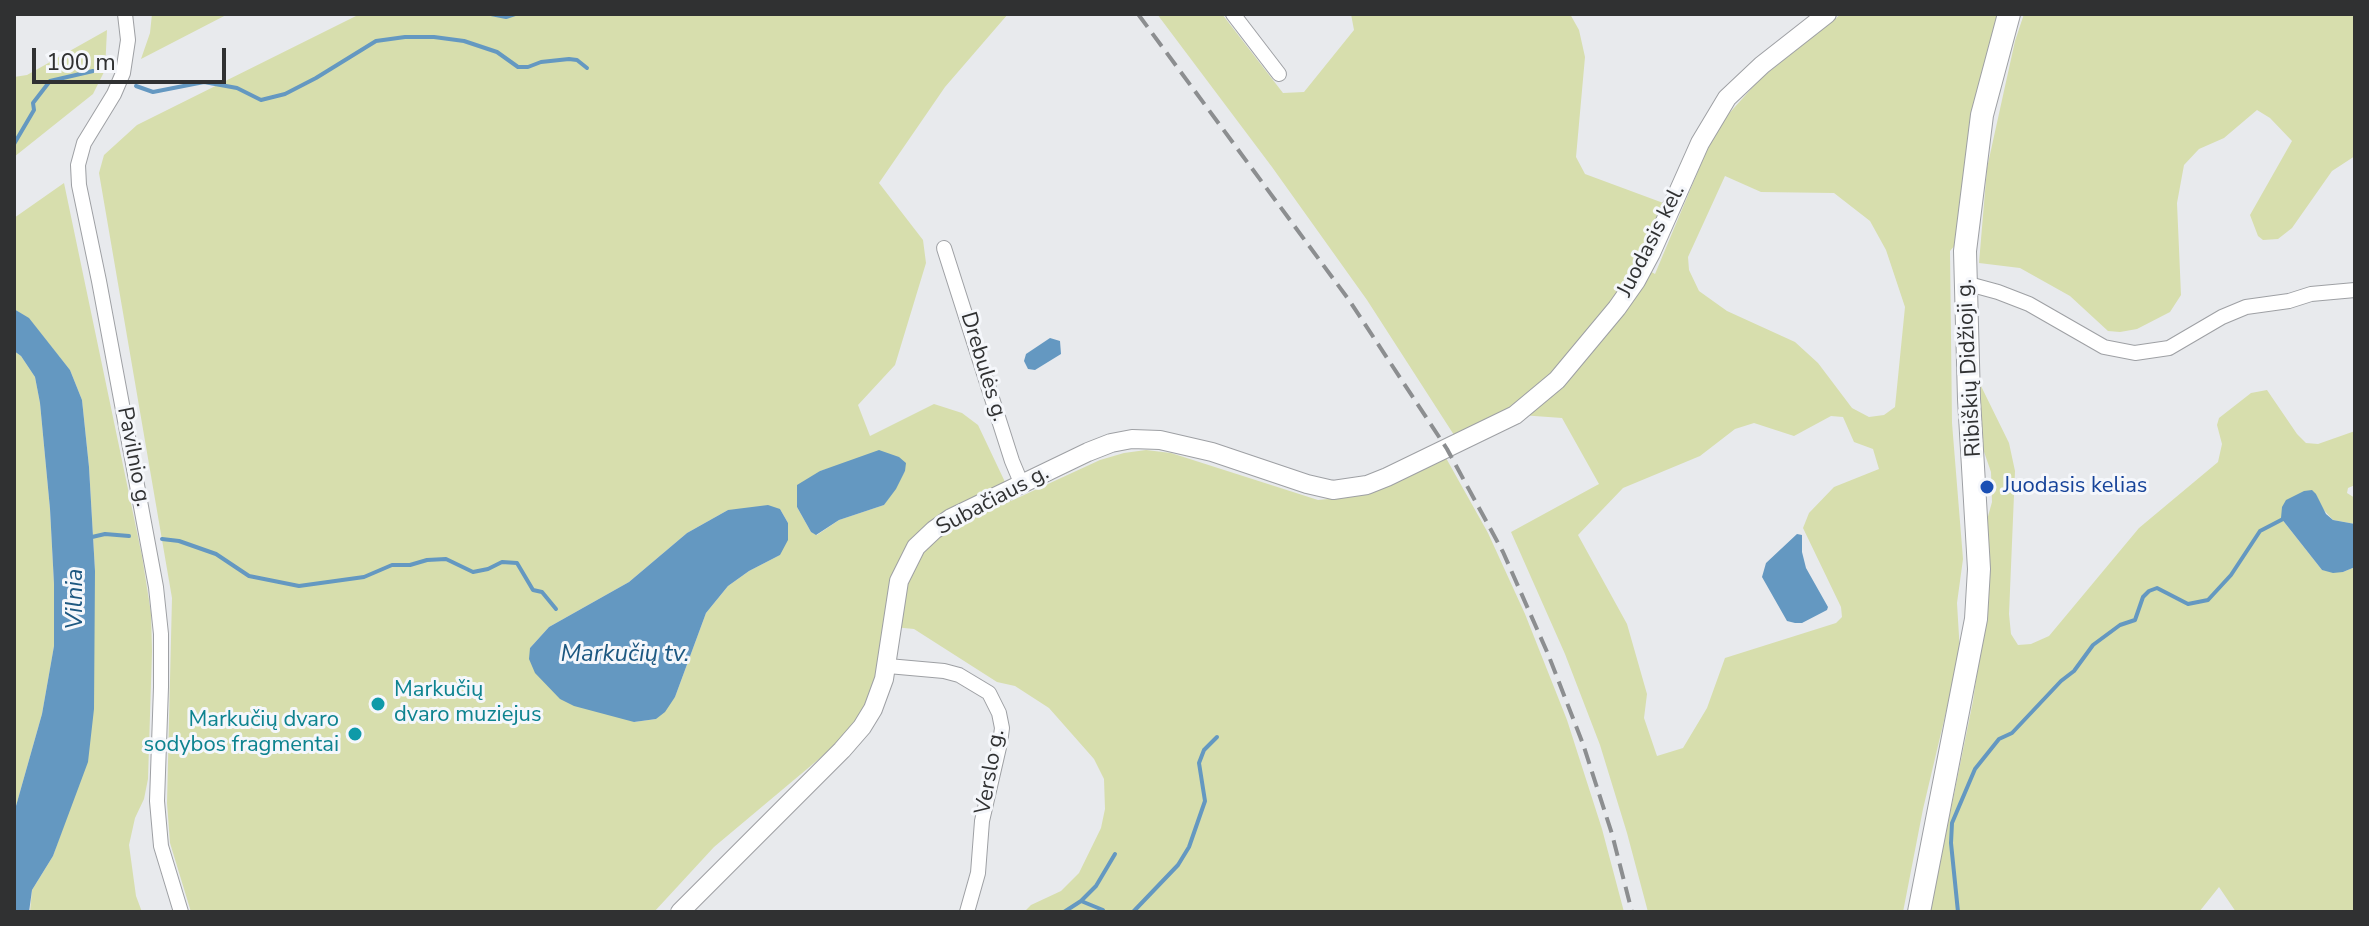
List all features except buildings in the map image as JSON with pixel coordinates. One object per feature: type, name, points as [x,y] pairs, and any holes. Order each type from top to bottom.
[{"type":"main road","name":"Ribiškių Didžioji g.","points":[[1919,912],[1971,652],[1977,597],[1978,542],[1965,251],[1975,158],[1994,62],[2009,14]]},
{"type":"street","name":"Pavilnio g.","points":[[125,14],[128,40],[123,73],[84,143],[78,165],[79,185],[156,587],[161,661],[157,801],[161,846],[181,912]]},
{"type":"street","points":[[1233,14],[1279,74]]},
{"type":"street","name":"Juodasis kel.","points":[[1454,445],[1515,415],[1535,401],[1587,346],[1636,281],[1700,143],[1727,98],[1818,17]]},
{"type":"street","name":"Drebulės g.","points":[[944,248],[1022,485]]},
{"type":"street","points":[[1965,283],[2029,304],[2104,347],[2135,353],[2169,348],[2222,317],[2246,307],[2289,301],[2311,294],[2355,290]]},
{"type":"street","name":"Subačiaus g.","points":[[680,912],[862,727],[873,709],[888,666],[899,581],[916,547],[951,518],[1088,452],[1132,439],[1160,440],[1212,452],[1333,490],[1377,481],[1454,445]]},
{"type":"street","name":"Verslo g.","points":[[888,666],[959,675],[989,693],[999,713],[1002,728],[1000,743],[982,821],[978,873],[967,912]]},
{"type":"green space","points":[[152,14],[228,14],[141,59],[150,33]]},
{"type":"green space","points":[[360,14],[1008,14],[945,87],[879,183],[923,240],[926,263],[895,365],[858,405],[870,436],[934,404],[962,413],[978,425],[1011,501],[1100,460],[1146,450],[1171,453],[1318,500],[1349,497],[1373,490],[1446,458],[1488,533],[1525,614],[1567,720],[1602,829],[1624,912],[1024,912],[1031,905],[1061,891],[1079,873],[1101,828],[1105,809],[1104,779],[1094,759],[1049,708],[1015,686],[997,682],[914,629],[884,626],[881,661],[863,712],[838,743],[714,847],[654,912],[191,912],[170,843],[167,803],[172,598],[99,173],[104,155],[137,125]],"holes":[[[837,466],[905,471],[884,505],[839,520],[817,535],[811,532],[797,507],[820,471]],[[780,509],[788,523],[780,555],[728,586],[706,613],[675,697],[656,719],[634,722],[530,648],[549,627],[629,582],[687,533],[728,510]]]},
{"type":"green space","points":[[1157,14],[1222,14],[1283,93],[1304,92],[1354,30],[1351,14],[1570,14],[1579,30],[1585,57],[1576,157],[1585,174],[1666,204],[1638,264],[1655,274],[1716,128],[1760,79],[1841,14],[1999,14],[1957,243],[1950,251],[1952,423],[1963,559],[1957,603],[1960,653],[1923,809],[1903,912],[1648,912],[1600,745],[1565,654],[1511,532],[1599,484],[1562,418],[1507,414],[1454,435],[1367,300]],"holes":[[[1725,176],[1761,192],[1834,193],[1870,221],[1886,250],[1905,307],[1895,407],[1884,415],[1869,417],[1852,408],[1818,363],[1795,342],[1727,311],[1699,291],[1689,270],[1688,257]],[[1831,416],[1843,417],[1854,442],[1873,449],[1879,469],[1834,487],[1809,513],[1803,528],[1841,607],[1842,617],[1836,623],[1725,658],[1707,708],[1683,748],[1657,756],[1644,718],[1647,694],[1627,624],[1578,535],[1623,488],[1700,456],[1735,429],[1754,423],[1794,436]]]},
{"type":"green space","points":[[2024,14],[2355,14],[2355,156],[2332,171],[2292,228],[2278,239],[2263,240],[2258,236],[2250,215],[2292,141],[2270,118],[2257,110],[2224,138],[2199,149],[2184,165],[2177,203],[2181,295],[2170,312],[2137,329],[2108,331],[2070,296],[2020,268],[1979,263],[1987,168],[2015,41]]},
{"type":"green space","points":[[107,30],[105,70],[93,94],[14,157],[14,77],[27,75]]},
{"type":"green space","points":[[64,183],[142,556],[151,613],[148,779],[129,845],[136,896],[142,912],[30,912],[32,890],[53,856],[68,813],[95,571],[82,400],[70,370],[29,319],[14,309],[14,218]]},
{"type":"green space","points":[[14,351],[35,377],[40,403],[50,509],[54,646],[42,714],[14,813]]},
{"type":"green space","points":[[1978,368],[1981,386],[2009,443],[2015,471],[2009,614],[2011,634],[2018,645],[2031,644],[2049,636],[2139,528],[2218,462],[2222,444],[2217,425],[2219,418],[2251,393],[2267,390],[2306,443],[2318,444],[2355,431],[2355,485],[2348,488],[2347,493],[2355,498],[2355,524],[2333,520],[2321,507],[2316,494],[2281,518],[2322,570],[2343,572],[2355,567],[2355,912],[2236,912],[2219,887],[2199,912],[1930,912],[1973,701],[1985,615],[1985,527],[1992,502],[1991,472],[1982,446]]},
{"type":"water","name":"Vilnia","points":[[14,309],[29,318],[70,370],[82,400],[95,571],[94,709],[88,762],[53,856],[32,890],[29,912],[14,912],[14,813],[42,714],[54,646],[54,584],[40,403],[35,377],[14,351]]},
{"type":"water","points":[[1050,338],[1060,341],[1061,354],[1035,370],[1028,369],[1024,361],[1026,354]]},
{"type":"water","points":[[879,450],[906,463],[896,489],[884,505],[839,520],[816,535],[811,532],[797,507],[797,485],[820,471]]},
{"type":"water","points":[[2312,490],[2333,520],[2355,524],[2355,567],[2333,573],[2322,570],[2281,518],[2286,500]]},
{"type":"water","name":"Markučių tv.","points":[[768,505],[780,509],[788,523],[788,540],[780,555],[728,586],[706,613],[675,697],[656,719],[634,722],[574,706],[560,699],[535,673],[529,659],[530,648],[549,627],[629,582],[687,533],[728,510]]},
{"type":"water","points":[[1797,534],[1802,535],[1806,568],[1828,607],[1802,623],[1787,621],[1762,577],[1766,563]]},
{"type":"waterway","points":[[491,14],[506,17],[515,14]]},
{"type":"waterway","points":[[136,86],[153,92],[204,82],[237,88],[261,100],[285,94],[376,41],[405,37],[464,41],[497,52],[518,67],[569,59],[577,60],[587,68]]},
{"type":"waterway","points":[[14,144],[34,110],[33,103],[50,81],[93,71]]},
{"type":"waterway","points":[[1958,912],[1952,823],[1975,769],[1999,739],[2012,733],[2074,671],[2093,645],[2120,625],[2135,620],[2143,597],[2149,591],[2157,588],[2188,604],[2208,600],[2231,575],[2260,531],[2285,518]]},
{"type":"waterway","points":[[92,537],[105,534],[129,536]]},
{"type":"waterway","points":[[162,539],[179,541],[216,554],[249,576],[299,586],[364,577],[392,565],[410,565],[427,560],[446,559],[473,572],[502,562],[517,563],[533,590],[542,592],[556,609]]},
{"type":"waterway","points":[[1133,912],[1178,865],[1189,847],[1205,801],[1199,763],[1204,750],[1217,737]]},
{"type":"waterway","points":[[1081,901],[1096,886],[1115,854]]},
{"type":"waterway","points":[[1064,912],[1081,901],[1103,910]]},
{"type":"railway","points":[[1138,14],[1349,300],[1447,449],[1503,552],[1548,654],[1583,744],[1612,834],[1632,912]]},
{"type":"place","name":"Juodasis kelias","points":[[1987,487]]},
{"type":"place","name":"Markučių dvaro muziejus","points":[[378,704]]},
{"type":"place","name":"Markučių dvaro sodybos fragmentai","points":[[355,734]]}]
